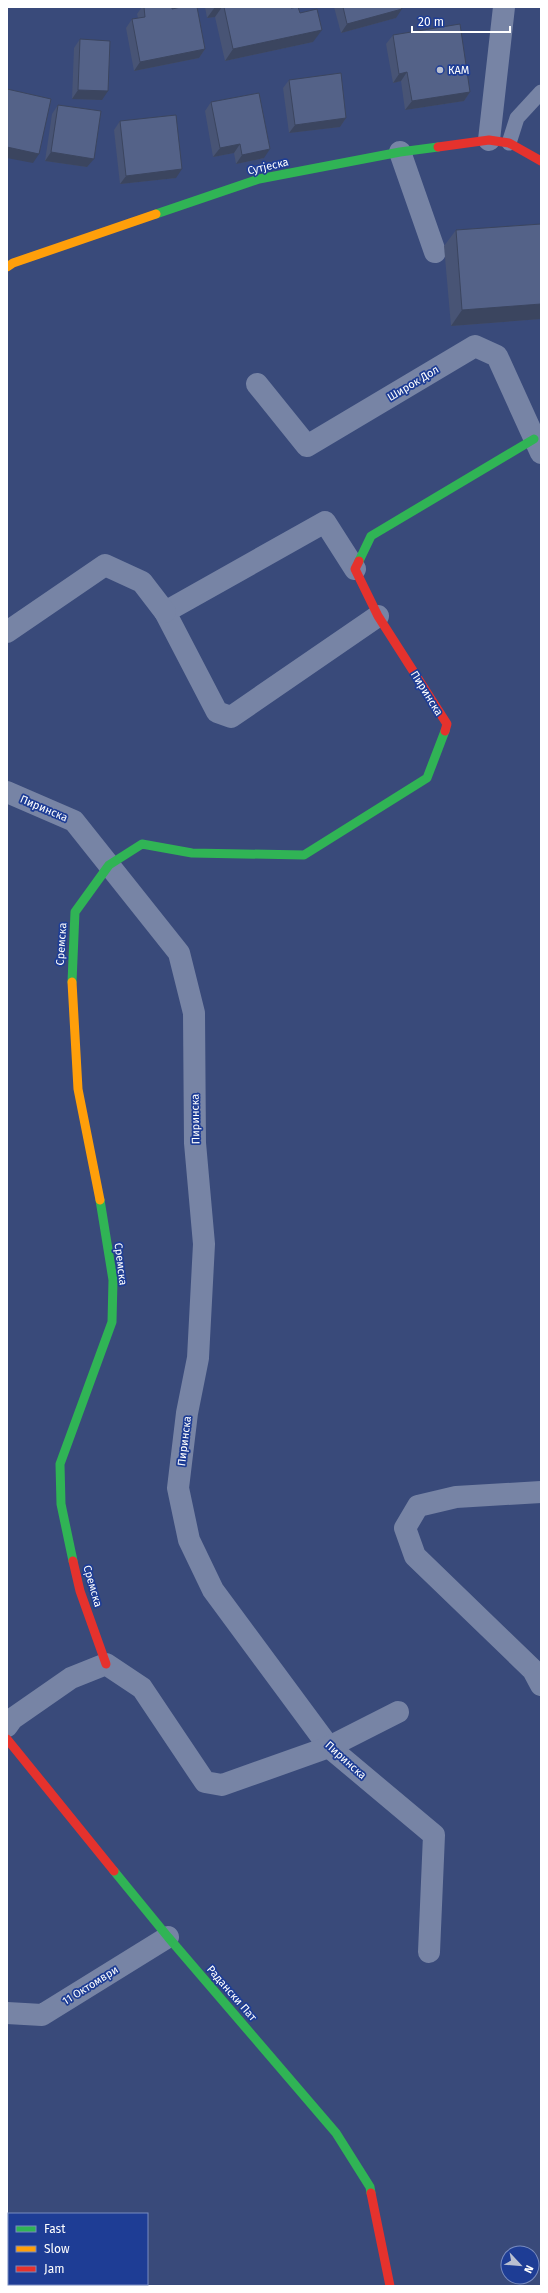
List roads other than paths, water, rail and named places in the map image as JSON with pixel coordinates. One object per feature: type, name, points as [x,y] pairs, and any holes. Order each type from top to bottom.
[{"type":"street","points":[[504,7],[499,142],[541,161]]},
{"type":"street","name":"Сутјеска","points":[[9,261],[259,179],[400,152],[499,142]]},
{"type":"street","points":[[400,152],[435,252]]},
{"type":"street","name":"Широк Дол","points":[[257,384],[307,446],[475,346],[496,356],[537,446]]},
{"type":"street","points":[[355,569],[371,536],[537,446]]},
{"type":"street","points":[[165,612],[325,522],[355,569]]},
{"type":"street","points":[[7,632],[105,565],[142,582],[165,612],[217,712],[231,717],[378,616]]},
{"type":"street","name":"Пиринска","points":[[109,865],[142,844],[192,853],[304,855],[427,778],[446,724],[378,616],[355,569]]},
{"type":"street","name":"Пиринска","points":[[7,792],[74,821],[179,953],[194,1013],[195,1143],[204,1244],[198,1358],[187,1413],[178,1488],[189,1540],[213,1590],[329,1747],[434,1835],[429,1952]]},
{"type":"street","name":"Сремска","points":[[106,1664],[80,1591],[61,1504],[60,1464],[112,1322],[113,1280],[97,1181],[78,1090],[71,969],[75,912],[109,865]]},
{"type":"street","points":[[541,1492],[456,1497],[418,1506],[405,1528],[415,1556],[533,1670],[541,1685]]},
{"type":"street","points":[[8,1722],[71,1678],[106,1664],[142,1688],[205,1782],[222,1786],[329,1747],[398,1712]]},
{"type":"street","name":"Радански Пат","points":[[8,1722],[168,1938],[336,2132],[370,2187],[390,2286]]},
{"type":"street","name":"11 Октомври","points":[[7,2013],[42,2015],[168,1938]]},
{"type":"lane","points":[[499,142],[517,118],[541,92]]},
{"type":"place","name":"КАМ","points":[[440,70]]}]
